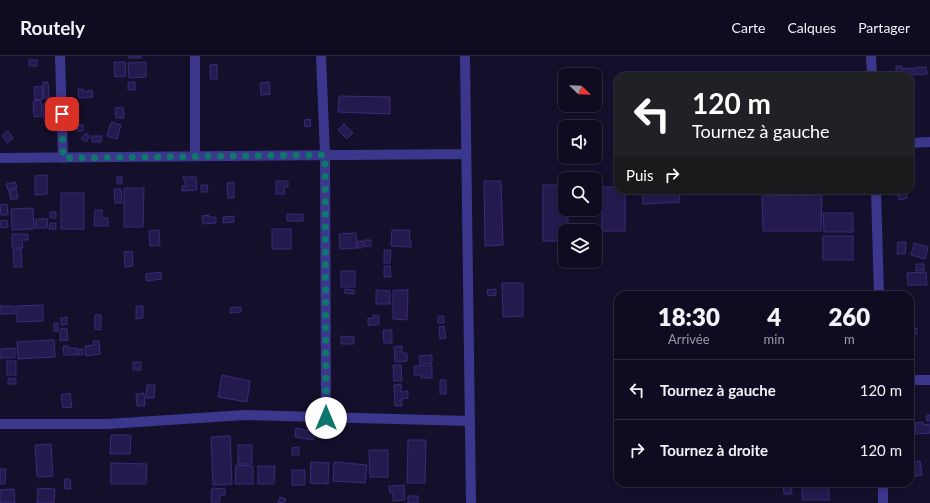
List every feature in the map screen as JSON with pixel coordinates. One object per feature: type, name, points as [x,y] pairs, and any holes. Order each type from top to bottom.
[{"type":"street","points":[[60,56],[63,158]]},
{"type":"street","points":[[195,56],[195,156]]},
{"type":"street","points":[[321,56],[325,155],[326,418]]},
{"type":"street","points":[[465,56],[471,503]]},
{"type":"street","points":[[871,56],[872,72]]},
{"type":"street","points":[[914,143],[930,142]]},
{"type":"street","points":[[0,158],[466,154]]},
{"type":"street","points":[[876,194],[879,291]]},
{"type":"street","points":[[914,380],[930,380]]},
{"type":"street","points":[[0,424],[107,424],[245,415],[470,421]]},
{"type":"street","points":[[882,487],[883,503]]},
{"type":"building","points":[[129,56],[141,56],[141,58],[129,58]]},
{"type":"building","points":[[29,60],[37,60],[37,66],[29,66]]},
{"type":"building","points":[[114,62],[125,62],[126,76],[115,77]]},
{"type":"building","points":[[146,62],[146,77],[129,78],[128,63]]},
{"type":"building","points":[[217,64],[217,79],[210,79],[210,65]]},
{"type":"building","points":[[896,66],[902,66],[902,69],[911,68],[911,72],[896,72]]},
{"type":"building","points":[[926,67],[927,74],[914,75],[913,68]]},
{"type":"building","points":[[43,82],[48,82],[49,98],[44,98]]},
{"type":"building","points":[[128,82],[135,82],[135,90],[128,90]]},
{"type":"building","points":[[269,82],[270,94],[261,95],[260,83]]},
{"type":"building","points":[[42,86],[43,99],[35,100],[34,87]]},
{"type":"building","points":[[78,89],[83,89],[84,92],[92,90],[93,97],[79,98]]},
{"type":"building","points":[[339,96],[390,97],[390,114],[338,112]]},
{"type":"building","points":[[41,100],[42,116],[34,117],[33,101]]},
{"type":"building","points":[[49,103],[50,120],[44,121],[43,104]]},
{"type":"building","points":[[123,107],[124,118],[116,118],[115,108]]},
{"type":"building","points":[[310,119],[311,126],[305,127],[304,120]]},
{"type":"building","points":[[111,122],[121,125],[117,139],[107,136]]},
{"type":"building","points":[[344,124],[353,133],[347,139],[338,130]]},
{"type":"building","points":[[76,125],[83,125],[83,131],[77,131]]},
{"type":"building","points":[[8,131],[13,138],[7,143],[2,135]]},
{"type":"building","points":[[86,133],[90,137],[86,142],[81,138]]},
{"type":"building","points":[[92,136],[102,136],[101,142],[92,142]]},
{"type":"building","points":[[47,175],[47,194],[35,195],[35,176]]},
{"type":"building","points":[[117,177],[122,177],[122,184],[117,184]]},
{"type":"building","points":[[183,177],[196,177],[197,190],[182,191],[182,186],[186,186]]},
{"type":"building","points":[[276,181],[288,181],[288,187],[284,187],[285,194],[276,194]]},
{"type":"building","points":[[484,181],[501,181],[503,245],[485,246]]},
{"type":"building","points":[[15,182],[17,187],[8,190],[6,184]]},
{"type":"building","points":[[234,182],[234,198],[228,198],[227,183]]},
{"type":"building","points":[[201,185],[208,185],[207,192],[201,192]]},
{"type":"building","points":[[543,185],[558,185],[558,216],[568,216],[568,224],[558,224],[558,241],[543,241]]},
{"type":"building","points":[[602,187],[614,187],[614,194],[625,194],[625,231],[602,231]]},
{"type":"building","points":[[124,188],[144,188],[143,227],[124,227]]},
{"type":"building","points":[[16,189],[18,198],[11,200],[9,191]]},
{"type":"building","points":[[114,189],[121,189],[122,203],[115,203]]},
{"type":"building","points":[[61,193],[84,193],[84,229],[61,229]]},
{"type":"building","points":[[642,194],[679,194],[680,202],[643,204]]},
{"type":"building","points":[[897,194],[906,194],[907,198],[899,200]]},
{"type":"building","points":[[822,195],[821,231],[763,231],[762,196]]},
{"type":"building","points":[[7,204],[8,215],[1,215],[0,205]]},
{"type":"building","points":[[33,208],[34,229],[12,230],[11,209]]},
{"type":"building","points":[[95,210],[102,210],[102,218],[108,218],[108,226],[94,226]]},
{"type":"building","points":[[50,212],[56,212],[56,218],[50,218]]},
{"type":"building","points":[[823,213],[853,213],[853,232],[824,232]]},
{"type":"building","points":[[287,214],[303,214],[303,221],[287,221]]},
{"type":"building","points":[[209,215],[209,217],[216,217],[216,223],[203,224],[202,216]]},
{"type":"building","points":[[234,216],[234,222],[223,223],[223,217]]},
{"type":"building","points":[[36,219],[48,219],[47,228],[35,228]]},
{"type":"building","points":[[7,220],[8,227],[1,228],[0,221]]},
{"type":"building","points":[[50,223],[56,223],[56,229],[49,229]]},
{"type":"building","points":[[272,229],[291,229],[291,249],[272,249]]},
{"type":"building","points":[[159,230],[160,245],[150,246],[149,231]]},
{"type":"building","points":[[392,230],[410,230],[409,240],[411,240],[411,247],[391,246]]},
{"type":"building","points":[[356,233],[357,248],[340,249],[339,234]]},
{"type":"building","points":[[12,234],[28,234],[28,240],[22,240],[23,248],[12,248]]},
{"type":"building","points":[[823,236],[853,236],[853,260],[823,260]]},
{"type":"building","points":[[364,240],[371,240],[371,246],[364,247]]},
{"type":"building","points":[[358,241],[363,241],[362,248],[358,248]]},
{"type":"building","points":[[898,242],[906,242],[905,254],[897,254]]},
{"type":"building","points":[[914,243],[928,247],[925,259],[911,255]]},
{"type":"building","points":[[21,249],[22,267],[14,267],[13,250]]},
{"type":"building","points":[[384,250],[391,250],[390,263],[384,263]]},
{"type":"building","points":[[132,251],[133,266],[125,267],[124,252]]},
{"type":"building","points":[[916,264],[924,264],[924,270],[916,271]]},
{"type":"building","points":[[384,266],[390,266],[391,277],[384,277]]},
{"type":"building","points":[[341,271],[355,271],[355,287],[341,287]]},
{"type":"building","points":[[161,272],[162,279],[146,281],[146,274]]},
{"type":"building","points":[[926,272],[927,285],[908,285],[907,273]]},
{"type":"building","points":[[502,283],[523,283],[523,316],[503,317]]},
{"type":"building","points":[[345,289],[354,290],[354,294],[344,293]]},
{"type":"building","points":[[496,289],[496,295],[488,296],[487,290]]},
{"type":"building","points":[[376,290],[390,291],[390,304],[376,304]]},
{"type":"building","points":[[393,290],[408,290],[407,320],[393,319]]},
{"type":"building","points":[[43,305],[43,321],[17,322],[17,306]]},
{"type":"building","points":[[0,306],[15,306],[15,314],[0,314]]},
{"type":"building","points":[[136,306],[143,306],[143,318],[136,319]]},
{"type":"building","points":[[241,307],[241,312],[230,313],[230,308]]},
{"type":"building","points":[[95,315],[101,315],[101,330],[95,329]]},
{"type":"building","points":[[373,315],[379,315],[379,325],[368,325],[368,318],[374,318]]},
{"type":"building","points":[[438,316],[444,316],[444,323],[438,323]]},
{"type":"building","points":[[67,317],[67,324],[61,325],[61,318]]},
{"type":"building","points":[[54,323],[58,323],[58,331],[54,331]]},
{"type":"building","points":[[444,326],[446,338],[440,339],[439,327]]},
{"type":"building","points":[[67,328],[68,340],[60,341],[60,329]]},
{"type":"building","points":[[914,328],[917,328],[917,334],[914,334]]},
{"type":"building","points":[[383,330],[392,330],[392,343],[384,343]]},
{"type":"building","points":[[341,336],[354,337],[354,344],[341,344]]},
{"type":"building","points":[[54,340],[55,357],[18,359],[17,342]]},
{"type":"building","points":[[93,341],[99,341],[100,354],[86,356],[85,346],[94,345]]},
{"type":"building","points":[[63,346],[68,346],[68,348],[77,348],[77,355],[64,355]]},
{"type":"building","points":[[402,346],[402,353],[407,353],[407,361],[395,362],[394,347]]},
{"type":"building","points":[[15,348],[15,358],[0,358],[0,349]]},
{"type":"building","points":[[78,349],[83,349],[83,355],[78,355]]},
{"type":"building","points":[[432,355],[432,363],[420,364],[419,356]]},
{"type":"building","points":[[7,361],[16,361],[16,375],[7,375]]},
{"type":"building","points":[[133,362],[141,362],[141,370],[133,370]]},
{"type":"building","points":[[393,365],[401,365],[402,381],[394,381]]},
{"type":"building","points":[[432,365],[432,378],[421,378],[422,375],[414,375],[414,366]]},
{"type":"building","points":[[222,375],[250,381],[247,402],[218,397]]},
{"type":"building","points":[[16,378],[16,384],[8,384],[8,379]]},
{"type":"building","points":[[440,380],[446,380],[446,394],[440,394]]},
{"type":"building","points":[[401,384],[401,392],[408,391],[408,398],[401,399],[402,406],[395,406],[394,385]]},
{"type":"building","points":[[147,385],[155,385],[154,398],[146,398]]},
{"type":"building","points":[[70,393],[72,407],[63,408],[61,395]]},
{"type":"building","points":[[144,393],[145,406],[137,406],[136,394]]},
{"type":"building","points":[[930,415],[930,421],[927,421],[926,416]]},
{"type":"building","points":[[923,422],[923,425],[930,424],[930,433],[916,434],[915,423]]},
{"type":"building","points":[[296,428],[315,432],[313,440],[295,437]]},
{"type":"building","points":[[111,435],[131,435],[130,454],[110,454]]},
{"type":"building","points":[[230,436],[232,484],[213,485],[211,437]]},
{"type":"building","points":[[408,440],[426,440],[425,483],[407,483]]},
{"type":"building","points":[[51,444],[53,476],[37,477],[35,445]]},
{"type":"building","points":[[238,445],[252,445],[252,464],[238,464]]},
{"type":"building","points":[[299,447],[299,455],[292,455],[292,448]]},
{"type":"building","points":[[369,450],[388,450],[388,477],[370,477]]},
{"type":"building","points":[[920,461],[922,475],[914,476],[914,462]]},
{"type":"building","points":[[311,462],[329,463],[328,484],[310,483]]},
{"type":"building","points":[[334,462],[367,465],[365,483],[333,481]]},
{"type":"building","points":[[111,463],[147,464],[146,484],[111,484]]},
{"type":"building","points":[[236,465],[253,466],[253,484],[235,484]]},
{"type":"building","points":[[258,466],[275,466],[274,484],[258,484]]},
{"type":"building","points":[[0,469],[6,469],[5,484],[0,484]]},
{"type":"building","points":[[292,470],[305,470],[305,485],[292,485]]},
{"type":"building","points":[[64,479],[70,479],[71,489],[65,489]]},
{"type":"building","points":[[404,485],[405,500],[393,501],[393,493],[390,493],[389,486]]},
{"type":"building","points":[[783,487],[791,487],[792,494],[784,494]]},
{"type":"building","points":[[802,487],[829,487],[829,500],[802,500]]},
{"type":"building","points":[[38,488],[55,489],[54,503],[37,503]]},
{"type":"building","points":[[212,488],[225,489],[225,495],[220,495],[220,502],[211,502]]},
{"type":"building","points":[[14,489],[15,503],[0,503],[0,490]]},
{"type":"building","points":[[408,496],[418,496],[418,503],[408,503]]},
{"type":"building","points":[[280,497],[286,499],[284,503],[278,503]]},
{"type":"route","points":[[62,114],[63,158],[325,155],[326,418]]}]
